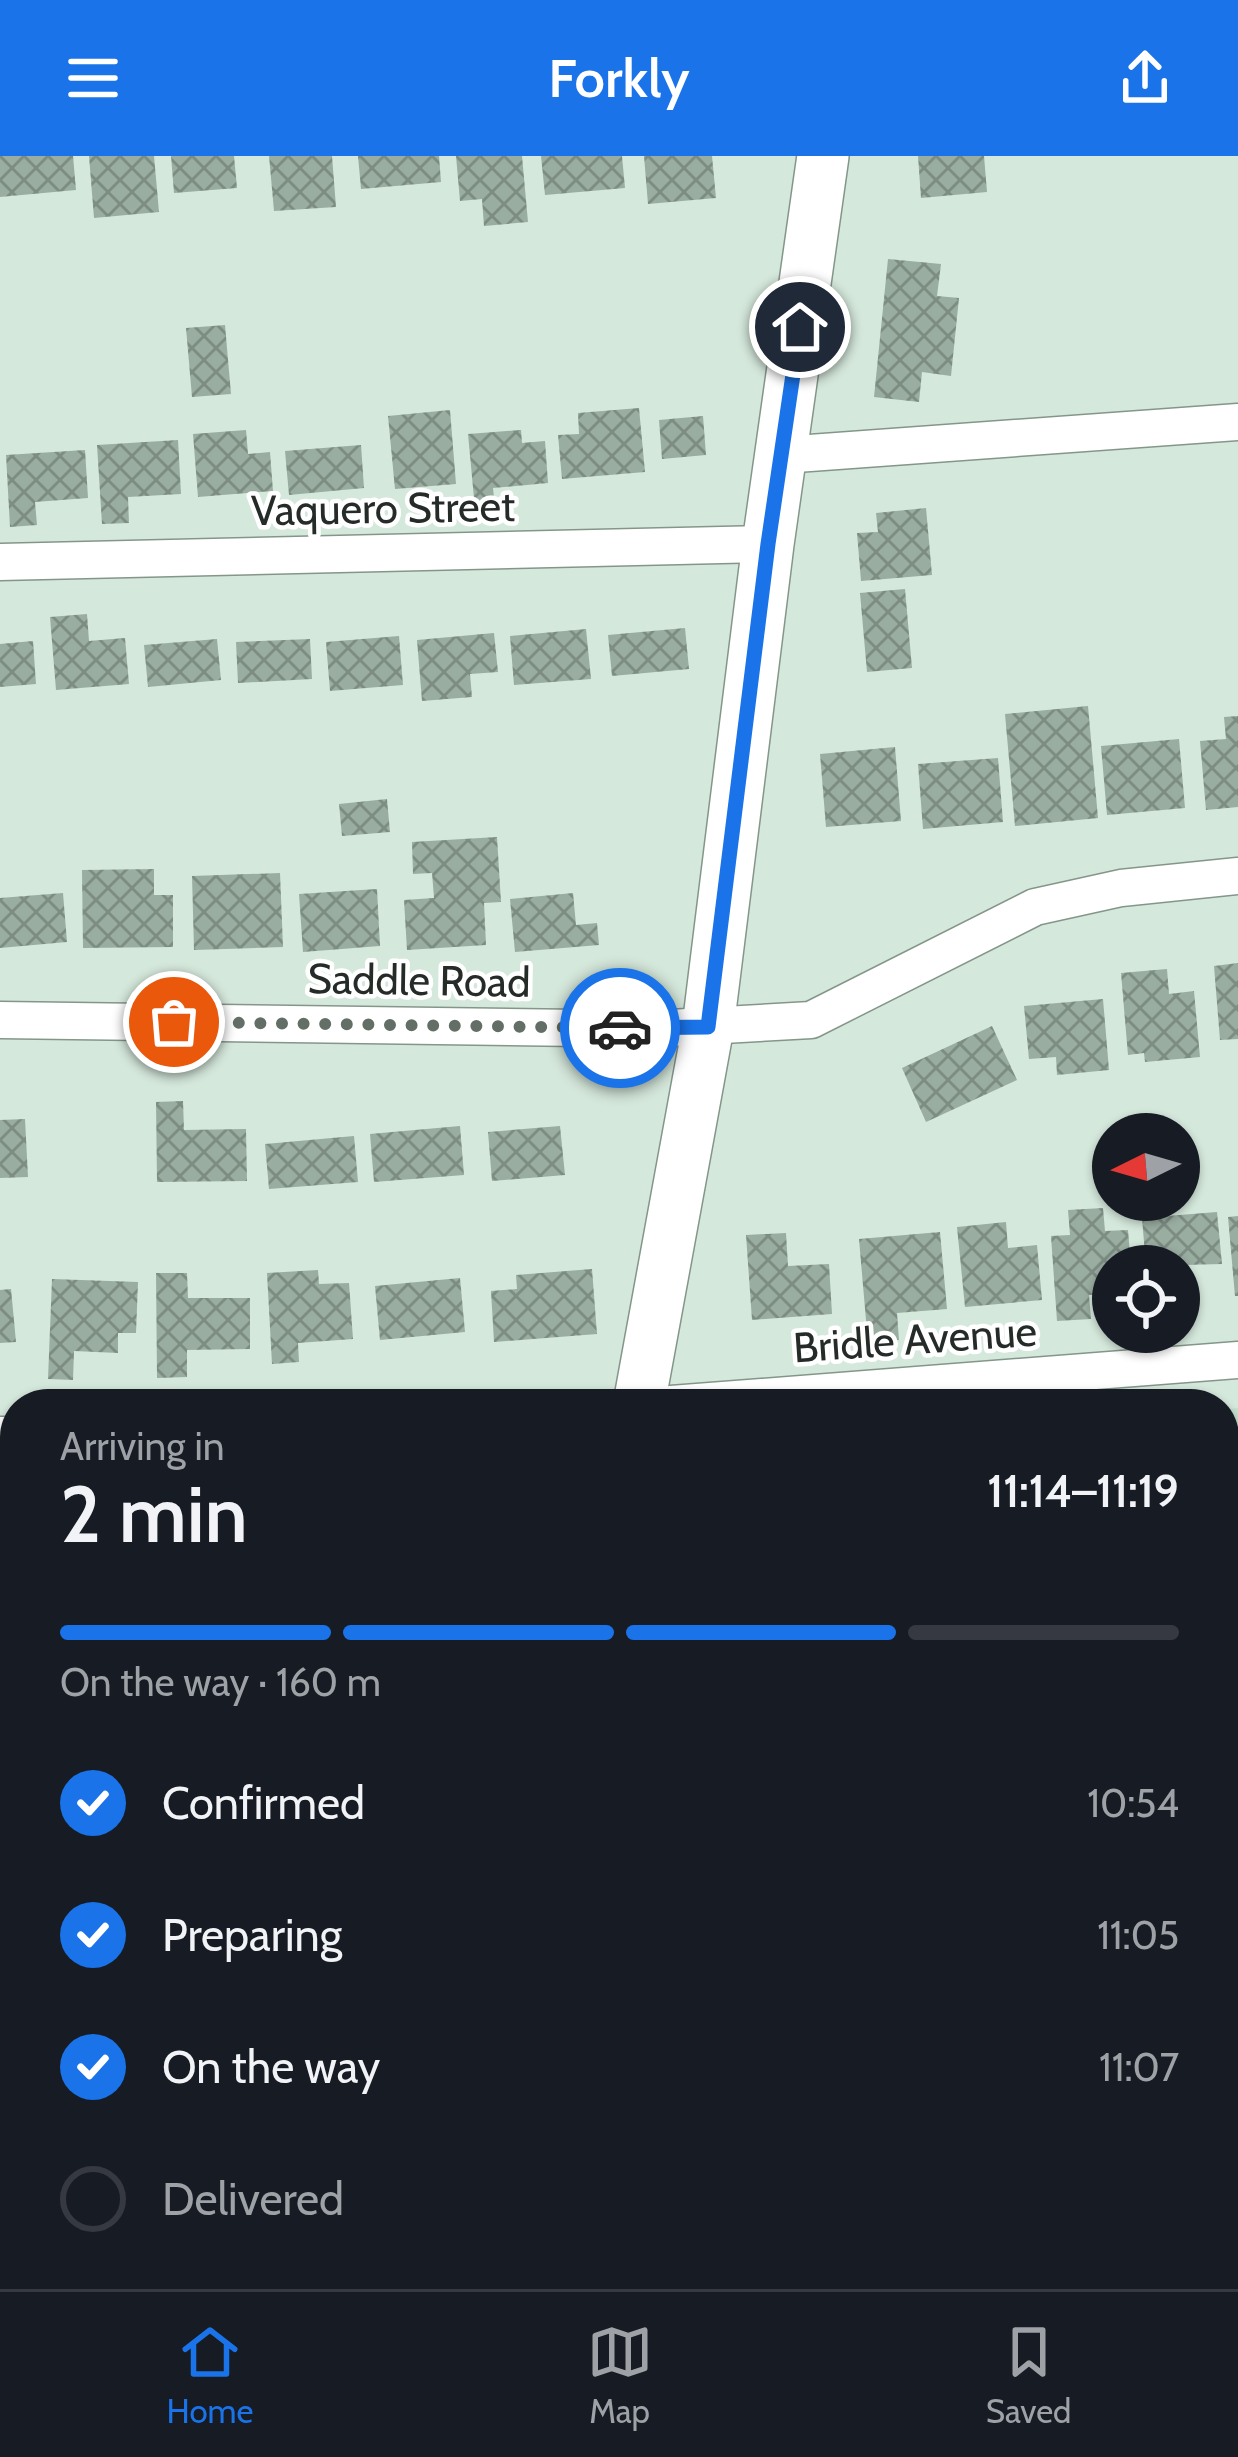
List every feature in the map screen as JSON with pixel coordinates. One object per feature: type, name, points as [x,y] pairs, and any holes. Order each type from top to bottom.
[{"type":"street","points":[[642,1389],[708,1027],[768,544],[823,156]]},
{"type":"street","points":[[782,455],[1238,422]]},
{"type":"street","name":"Vaquero Street","points":[[0,562],[768,544]]},
{"type":"street","name":"Saddle Road","points":[[0,1020],[708,1027],[811,1020],[1035,907],[1121,888],[1238,876]]},
{"type":"street","name":"Bridle Avenue","points":[[864,1389],[1238,1360]]},
{"type":"building","points":[[0,156],[73,156],[76,190],[0,197]]},
{"type":"building","points":[[89,156],[154,156],[159,212],[94,218]]},
{"type":"building","points":[[171,156],[234,156],[237,188],[174,193]]},
{"type":"building","points":[[269,156],[332,156],[336,207],[274,211]]},
{"type":"building","points":[[358,156],[439,156],[441,182],[361,189]]},
{"type":"building","points":[[456,156],[522,156],[528,222],[484,226],[482,199],[460,201]]},
{"type":"building","points":[[541,156],[622,156],[625,188],[545,195]]},
{"type":"building","points":[[644,156],[712,156],[716,198],[648,204]]},
{"type":"building","points":[[918,156],[984,156],[987,192],[921,198]]},
{"type":"building","points":[[888,259],[941,264],[937,296],[959,298],[951,376],[922,372],[919,402],[874,397]]},
{"type":"building","points":[[225,325],[231,394],[192,397],[186,328]]},
{"type":"building","points":[[639,408],[645,472],[562,479],[558,435],[579,434],[578,413]]},
{"type":"building","points":[[450,410],[456,484],[395,489],[388,416]]},
{"type":"building","points":[[703,416],[706,455],[662,459],[659,420]]},
{"type":"building","points":[[246,430],[248,454],[270,452],[273,491],[198,497],[193,434]]},
{"type":"building","points":[[521,430],[522,443],[545,441],[548,483],[493,488],[495,507],[475,509],[468,434]]},
{"type":"building","points":[[178,440],[181,494],[128,497],[129,523],[102,524],[97,445]]},
{"type":"building","points":[[361,445],[364,488],[289,495],[285,451]]},
{"type":"building","points":[[85,450],[88,498],[35,502],[37,525],[10,527],[6,455]]},
{"type":"building","points":[[926,508],[932,575],[861,581],[857,533],[878,532],[876,513]]},
{"type":"building","points":[[905,589],[912,668],[867,672],[860,593]]},
{"type":"building","points":[[87,614],[89,641],[125,638],[129,684],[56,690],[50,617]]},
{"type":"building","points":[[685,628],[689,669],[612,676],[608,635]]},
{"type":"building","points":[[586,629],[591,679],[514,685],[510,636]]},
{"type":"building","points":[[494,633],[498,672],[470,674],[472,697],[422,701],[417,640]]},
{"type":"building","points":[[399,636],[403,685],[330,691],[326,642]]},
{"type":"building","points":[[217,639],[221,680],[148,687],[144,645]]},
{"type":"building","points":[[310,639],[312,679],[238,683],[236,642]]},
{"type":"building","points":[[33,641],[36,684],[0,687],[0,644]]},
{"type":"building","points":[[1088,706],[1098,818],[1015,826],[1005,714]]},
{"type":"building","points":[[1238,716],[1238,807],[1206,810],[1200,741],[1226,739],[1224,717]]},
{"type":"building","points":[[1179,739],[1185,808],[1107,815],[1101,746]]},
{"type":"building","points":[[895,747],[901,821],[826,827],[820,754]]},
{"type":"building","points":[[998,758],[1003,822],[923,829],[918,764]]},
{"type":"building","points":[[387,799],[390,832],[342,836],[339,804]]},
{"type":"building","points":[[497,837],[501,902],[484,903],[486,945],[407,950],[404,900],[434,898],[432,873],[413,874],[412,842]]},
{"type":"building","points":[[154,869],[154,895],[173,895],[173,947],[83,948],[82,870]]},
{"type":"building","points":[[280,873],[283,947],[194,950],[192,876]]},
{"type":"building","points":[[377,889],[380,946],[303,952],[299,894]]},
{"type":"building","points":[[63,893],[67,942],[0,948],[0,898]]},
{"type":"building","points":[[573,893],[576,925],[597,923],[599,945],[515,952],[510,899]]},
{"type":"building","points":[[1238,963],[1238,1039],[1220,1040],[1214,966]]},
{"type":"building","points":[[1167,969],[1169,994],[1194,991],[1200,1057],[1145,1062],[1144,1053],[1128,1055],[1121,973]]},
{"type":"building","points":[[1103,999],[1109,1070],[1057,1075],[1056,1057],[1029,1059],[1024,1006]]},
{"type":"building","points":[[992,1026],[1017,1080],[926,1122],[902,1068]]},
{"type":"building","points":[[183,1101],[184,1130],[246,1129],[247,1181],[157,1182],[156,1102]]},
{"type":"building","points":[[25,1119],[28,1177],[0,1178],[0,1120]]},
{"type":"building","points":[[460,1126],[464,1175],[374,1182],[370,1134]]},
{"type":"building","points":[[560,1126],[565,1175],[492,1181],[488,1132]]},
{"type":"building","points":[[354,1136],[358,1182],[269,1189],[265,1144]]},
{"type":"building","points":[[1092,1209],[1092,1221],[1104,1221],[1105,1231],[1128,1230],[1129,1245],[1092,1245],[1091,1319],[1057,1321],[1051,1236],[1070,1235],[1068,1210]]},
{"type":"building","points":[[1217,1212],[1222,1264],[1200,1265],[1200,1245],[1144,1245],[1142,1221],[1200,1221],[1200,1213]]},
{"type":"building","points":[[1238,1216],[1238,1296],[1235,1296],[1228,1217]]},
{"type":"building","points":[[1006,1222],[1008,1248],[1037,1245],[1042,1300],[965,1307],[957,1227]]},
{"type":"building","points":[[940,1232],[947,1309],[897,1313],[899,1340],[868,1343],[859,1239]]},
{"type":"building","points":[[786,1233],[788,1266],[829,1264],[832,1314],[752,1320],[746,1235]]},
{"type":"building","points":[[592,1269],[597,1334],[494,1342],[491,1291],[517,1289],[516,1275]]},
{"type":"building","points":[[318,1270],[319,1284],[349,1283],[353,1339],[298,1343],[299,1362],[272,1364],[267,1273]]},
{"type":"building","points":[[156,1273],[187,1273],[188,1298],[250,1298],[250,1349],[187,1350],[187,1377],[157,1378]]},
{"type":"building","points":[[460,1278],[465,1332],[380,1340],[375,1286]]},
{"type":"building","points":[[52,1279],[138,1282],[136,1333],[118,1333],[118,1353],[74,1351],[73,1380],[48,1379]]},
{"type":"building","points":[[11,1289],[16,1342],[0,1343],[0,1290]]},
{"type":"way so far","points":[[174,1022],[620,1028]]},
{"type":"route","points":[[620,1028],[708,1027],[800,327]]}]
